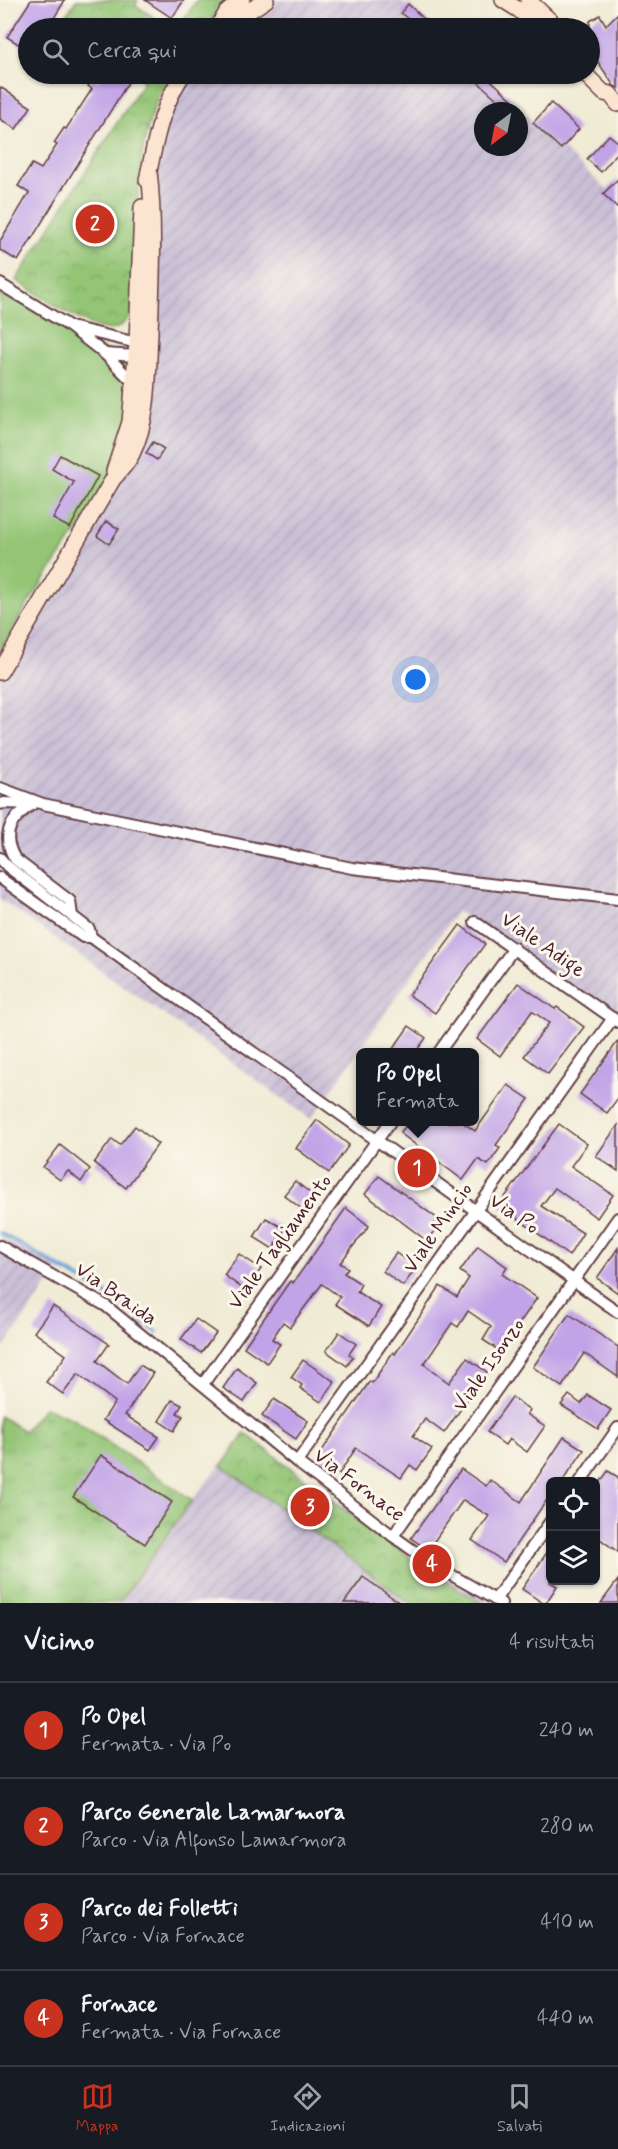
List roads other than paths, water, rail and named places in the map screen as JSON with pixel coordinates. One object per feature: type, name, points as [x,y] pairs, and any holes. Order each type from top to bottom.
[{"type":"street","points":[[223,18],[227,12],[242,0]]},
{"type":"street","points":[[239,18],[266,0]]},
{"type":"street","points":[[503,0],[528,18]]},
{"type":"street","points":[[528,0],[547,18]]},
{"type":"street","points":[[600,77],[610,89],[614,99]]},
{"type":"street","points":[[144,414],[139,350],[142,200],[156,132],[177,84]]},
{"type":"street","points":[[595,84],[614,99]]},
{"type":"street","points":[[0,672],[113,479],[133,453],[144,414],[147,390],[152,278],[152,199],[149,171]]},
{"type":"street","points":[[113,479],[130,422],[133,382],[146,295],[152,278]]},
{"type":"street","points":[[0,284],[69,326],[105,354],[133,382]]},
{"type":"street","points":[[69,326],[139,350]]},
{"type":"street","points":[[105,354],[139,350]]},
{"type":"street","points":[[0,788],[37,804]]},
{"type":"street","points":[[0,804],[3,802],[37,804],[352,868],[618,899]]},
{"type":"street","points":[[37,804],[20,813],[11,825],[7,836],[10,850],[15,859],[70,901],[72,916]]},
{"type":"street","points":[[0,858],[7,866],[89,929],[92,937],[83,937],[0,878]]},
{"type":"street","name":"Viale Adige","points":[[475,922],[615,1020]]},
{"type":"street","name":"Via Po","points":[[92,937],[356,1124]]},
{"type":"street","points":[[444,1048],[514,948]]},
{"type":"street","name":"Viale Mincio","points":[[297,1462],[475,1210],[615,1020]]},
{"type":"street","name":"Via Po","points":[[358,1126],[618,1312]]},
{"type":"street","name":"Viale Tagliamento","points":[[202,1384],[387,1126]]},
{"type":"street","name":"Viale Isonzo","points":[[393,1536],[618,1218]]},
{"type":"street","name":"Via Braida","points":[[0,1246],[106,1306],[202,1384]]},
{"type":"street","name":"Via Fornace","points":[[202,1384],[297,1462],[393,1536],[432,1564],[498,1601]]},
{"type":"street","points":[[584,1477],[618,1428]]},
{"type":"street","points":[[498,1601],[546,1528]]},
{"type":"waterway","points":[[0,1233],[106,1294],[157,1332]]},
{"type":"place","name":"Parco Generale Lamarmora","points":[[95,224]]},
{"type":"place","name":"Po Opel","points":[[417,1168]]},
{"type":"place","name":"Parco dei Folletti","points":[[310,1507]]},
{"type":"place","name":"Fornace","points":[[432,1564]]}]
